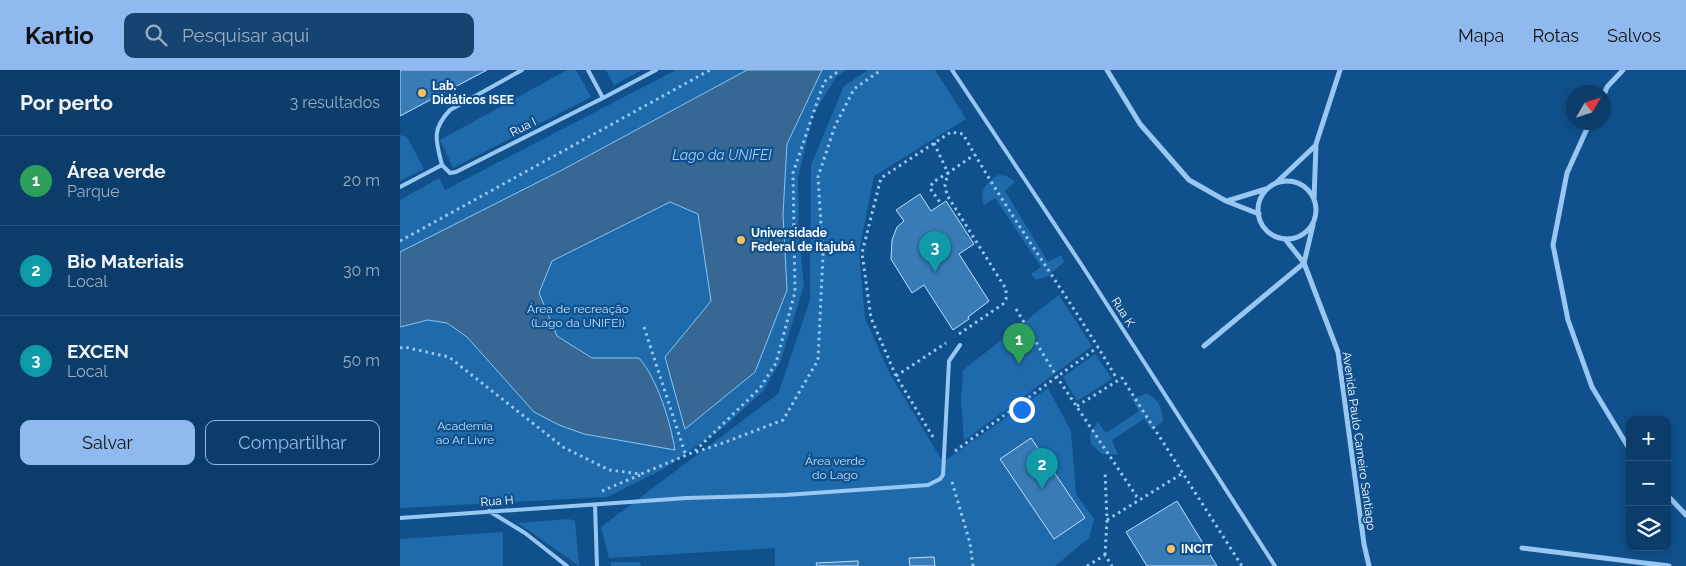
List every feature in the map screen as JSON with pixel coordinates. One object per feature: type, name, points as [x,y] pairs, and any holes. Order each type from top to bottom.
[{"type":"street","points":[[1107,70],[1140,124],[1188,180],[1226,201],[1259,214]]},
{"type":"street","points":[[1204,346],[1304,263],[1316,210],[1314,200],[1316,144],[1340,70]]},
{"type":"street","points":[[1609,85],[1623,70]]},
{"type":"street","points":[[1586,130],[1567,173],[1553,245],[1568,320],[1592,387],[1626,443]]},
{"type":"street","points":[[1226,201],[1268,188],[1276,183],[1316,144]]},
{"type":"street","points":[[1276,183],[1285,181],[1303,186],[1310,192],[1314,200]]},
{"type":"street","points":[[1268,188],[1262,196],[1259,205],[1262,223],[1268,231],[1285,239],[1294,238],[1310,228],[1315,219]]},
{"type":"street","name":"Avenida Paulo Carneiro Santiago","points":[[1285,239],[1304,263],[1338,352],[1364,544],[1369,566]]},
{"type":"street","points":[[1671,499],[1686,515]]},
{"type":"street","points":[[1522,548],[1669,566]]},
{"type":"lane","points":[[400,188],[442,165],[436,140],[437,130],[441,120],[450,110],[522,70]]},
{"type":"lane","points":[[588,70],[604,98]]},
{"type":"lane","name":"Rua I","points":[[442,165],[450,173],[456,172],[656,70]]},
{"type":"lane","name":"Rua K","points":[[952,70],[1081,264],[1275,566]]},
{"type":"lane","points":[[944,471],[949,360],[960,345]]},
{"type":"lane","name":"Rua H","points":[[400,518],[687,498],[785,495],[928,485],[940,479],[944,471]]},
{"type":"lane","points":[[595,505],[597,566]]},
{"type":"lane","points":[[489,511],[525,533],[567,566]]},
{"type":"path","points":[[400,241],[710,70]]},
{"type":"path","points":[[694,452],[760,388],[776,363],[795,292],[793,173],[824,82],[840,70]]},
{"type":"path","points":[[400,348],[404,346],[449,356],[563,447],[609,470],[642,474],[694,452],[783,420],[818,360],[824,255],[818,177],[834,126],[854,89],[881,70]]},
{"type":"path","points":[[1098,347],[952,453],[944,452],[896,376],[871,318],[862,254],[882,178],[951,132],[962,134],[974,155],[1098,347],[1117,379]]},
{"type":"path","points":[[896,376],[1003,304],[1006,299],[1006,290],[947,195],[945,185],[948,173],[934,143]]},
{"type":"path","points":[[941,204],[930,188],[932,182],[974,155]]},
{"type":"path","points":[[1016,309],[1057,377],[1139,500]]},
{"type":"path","points":[[644,327],[686,456]]},
{"type":"path","points":[[1077,406],[1117,379],[1122,378],[1242,566]]},
{"type":"path","points":[[944,471],[952,482],[970,543],[973,566]]},
{"type":"path","points":[[1105,471],[1108,520],[1105,555],[1112,566]]},
{"type":"path","points":[[1108,520],[1182,473]]},
{"type":"path","points":[[1087,566],[1105,555]]},
{"type":"green space","points":[[567,70],[576,70],[591,97],[453,168],[440,140]]},
{"type":"green space","points":[[606,70],[642,70],[614,85]]},
{"type":"green space","name":"Área de recreação (Lago da UNIFEI)","points":[[676,70],[846,70],[836,77],[813,115],[798,177],[799,237],[804,285],[780,363],[763,391],[724,427],[662,470],[607,497],[400,508],[400,200],[439,178],[445,190]]},
{"type":"green space","name":"Área verde do Lago","points":[[868,70],[935,70],[966,119],[874,176],[859,252],[865,318],[890,374],[943,462],[1048,388],[1071,431],[1076,494],[1094,519],[1089,538],[1055,566],[935,566],[934,557],[909,558],[910,566],[858,566],[857,561],[817,563],[817,566],[775,566],[775,548],[609,558],[601,527],[778,394],[810,300],[811,165],[844,86]]},
{"type":"green space","points":[[400,135],[407,137],[424,169],[400,181]]},
{"type":"green space","points":[[998,175],[1007,176],[1015,182],[1005,191],[1048,262],[1061,255],[1064,262],[1048,276],[1036,280],[1031,274],[1041,267],[995,198],[984,205],[983,190]]},
{"type":"green space","points":[[1059,295],[1092,346],[964,441],[961,401],[963,370]]},
{"type":"green space","points":[[1095,354],[1112,379],[1077,401],[1063,377]]},
{"type":"green space","points":[[1147,393],[1159,404],[1163,421],[1152,430],[1144,419],[1112,440],[1118,455],[1102,454],[1091,444],[1090,434],[1098,422],[1106,433],[1139,411],[1132,399]]},
{"type":"green space","points":[[568,519],[575,521],[579,566],[518,523]]},
{"type":"green space","points":[[503,532],[503,566],[400,566],[400,539]]},
{"type":"green space","points":[[611,562],[640,562],[641,566],[611,566]]},
{"type":"water","name":"Lago da UNIFEI","points":[[747,70],[822,70],[787,144],[783,214],[787,290],[755,372],[685,429],[665,357],[711,301],[698,214],[670,202],[552,261],[539,293],[557,336],[592,358],[639,358],[652,378],[662,401],[675,450],[584,434],[559,425],[534,412],[467,337],[447,323],[428,320],[400,327],[400,252],[562,170]]},
{"type":"building","name":"Lab. Didáticos ISEE","points":[[400,70],[487,70],[400,116]]},
{"type":"building","points":[[920,194],[931,211],[946,201],[974,244],[959,254],[989,301],[953,330],[924,285],[912,293],[891,259],[892,240],[897,227],[904,221],[896,210]]},
{"type":"building","points":[[1031,438],[1085,518],[1054,539],[1000,459]]},
{"type":"building","name":"INCIT","points":[[1177,501],[1217,566],[1147,566],[1126,532]]},
{"type":"building","points":[[934,557],[935,566],[910,566],[909,558]]},
{"type":"building","points":[[858,561],[858,566],[817,566],[816,563]]},
{"type":"place","name":"Lab. Didáticos ISEE","points":[[422,93]]},
{"type":"place","name":"Universidade Federal de Itajubá","points":[[741,240]]},
{"type":"place","name":"EXCEN","points":[[935,272]]},
{"type":"place","name":"Área verde","points":[[1019,364]]},
{"type":"place","name":"Bio Materiais","points":[[1042,489]]},
{"type":"place","name":"INCIT","points":[[1171,549]]},
{"type":"park label","name":"Academia ao Ar Livre","points":[[465,433]]}]
